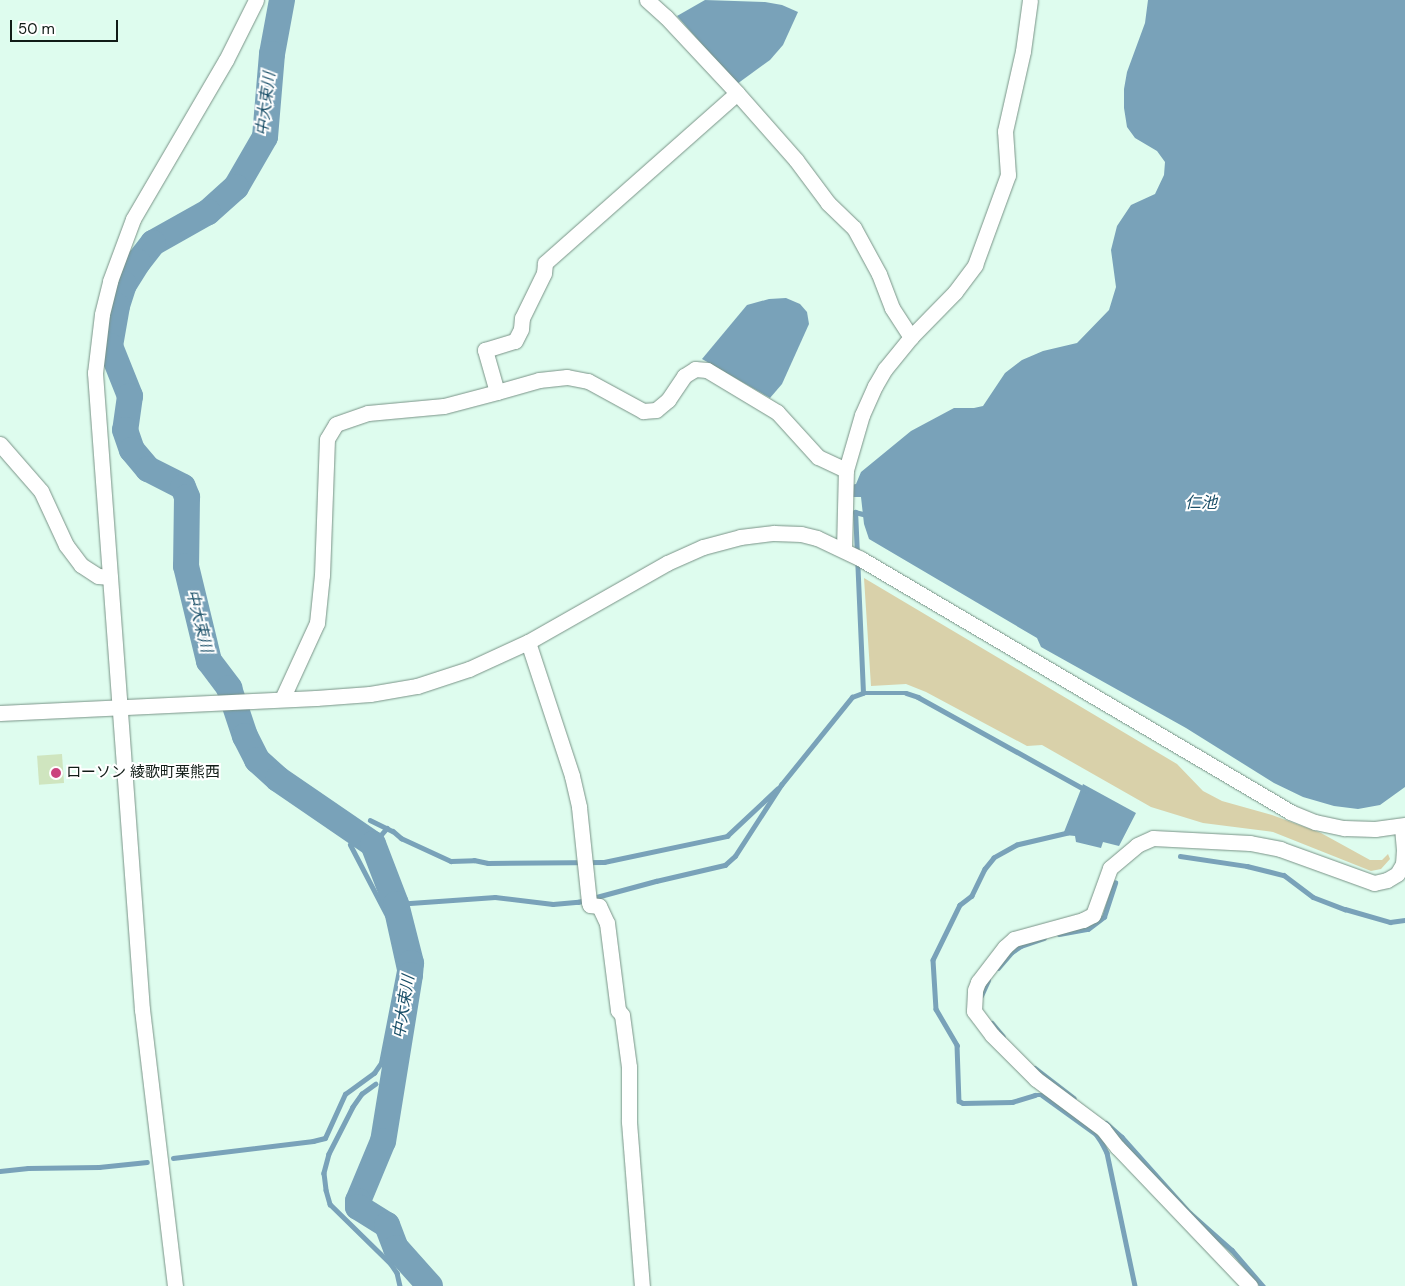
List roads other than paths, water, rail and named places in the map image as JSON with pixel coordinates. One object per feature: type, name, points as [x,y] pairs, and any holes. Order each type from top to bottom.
[{"type":"street","points":[[175,1286],[142,1010],[96,373],[102,314],[110,281],[133,219],[154,180],[226,60],[256,0]]},
{"type":"street","points":[[647,0],[666,17],[738,93],[796,160],[828,203],[854,228],[879,274],[892,308],[911,337]]},
{"type":"street","points":[[852,554],[846,470],[862,415],[875,386],[911,337],[955,292],[975,265],[1008,175],[1005,131],[1023,51],[1030,0]]},
{"type":"street","points":[[497,392],[485,350],[514,341],[521,329],[522,318],[544,273],[544,263],[738,93]]},
{"type":"street","points":[[282,699],[317,622],[322,575],[327,439],[336,424],[368,413],[444,406],[538,380],[566,376],[588,381],[643,410],[656,410],[668,400],[684,376],[695,369],[708,370],[777,412],[818,457],[846,470]]},
{"type":"street","points":[[0,444],[41,492],[66,544],[80,565],[98,576],[110,577]]},
{"type":"street","points":[[0,713],[370,694],[417,686],[469,669],[528,642],[667,563],[704,547],[740,537],[774,533],[801,534],[852,554],[1290,812],[1315,822],[1344,828],[1375,829],[1403,825],[1403,864],[1397,874],[1387,880],[1374,883],[1272,847],[1250,843],[1153,838],[1137,845],[1110,868],[1093,914],[1083,920],[1014,939],[978,982],[975,990],[974,1011],[992,1036],[1030,1074],[1103,1129],[1117,1147],[1250,1286]]},
{"type":"street","points":[[528,642],[572,776],[578,807],[590,905],[599,906],[607,923],[618,1010],[622,1015],[629,1067],[629,1122],[642,1286]]},
{"type":"water","points":[[705,0],[765,2],[782,5],[798,12],[783,45],[770,60],[737,84],[677,16]]},
{"type":"water","name":"仁池","points":[[1148,0],[1405,0],[1405,787],[1380,805],[1358,809],[1334,806],[1303,797],[1274,783],[1186,728],[1041,647],[1037,638],[869,539],[864,524],[861,497],[851,497],[851,485],[856,484],[861,472],[911,431],[954,408],[983,406],[1005,373],[1022,360],[1043,351],[1077,343],[1109,310],[1116,287],[1111,250],[1117,226],[1131,205],[1155,194],[1164,175],[1165,162],[1157,151],[1135,138],[1127,127],[1124,108],[1124,89],[1127,72],[1145,23]]},
{"type":"water","points":[[786,298],[800,304],[807,312],[809,324],[782,384],[770,398],[702,359],[747,305],[769,299]]},
{"type":"water","points":[[1083,784],[1136,813],[1119,846],[1103,842],[1101,848],[1076,842],[1075,836],[1065,835],[1064,832]]},
{"type":"waterway","name":"中大束川","points":[[282,0],[272,54],[265,137],[236,187],[208,212],[153,243],[138,262],[124,284],[117,306],[110,346],[130,396],[125,430],[132,450],[148,469],[183,487],[187,497],[186,566],[209,661],[229,688],[245,736],[257,760],[278,779],[373,844],[396,904],[411,963],[410,975],[383,1141],[358,1201],[358,1207],[387,1225],[396,1248],[430,1286]]},
{"type":"waterway","points":[[396,904],[495,897],[553,904],[578,902],[725,865],[735,856],[781,785],[852,697],[863,693],[855,512],[867,515]]},
{"type":"waterway","points":[[863,693],[906,693],[918,697],[1086,790]]},
{"type":"waterway","points":[[370,820],[393,831],[401,838],[451,861],[474,860],[488,863],[604,862],[727,836],[777,789]]},
{"type":"waterway","points":[[373,844],[387,828]]},
{"type":"waterway","points":[[1068,833],[1017,845],[994,858],[985,869],[972,896],[960,905],[933,960],[936,1009],[957,1045],[959,1101],[963,1103],[1012,1102],[1035,1095],[1042,1095],[1096,1134],[1107,1153],[1135,1286]]},
{"type":"waterway","points":[[173,1158],[325,1138],[345,1094],[374,1073],[381,1063],[399,970],[387,916],[350,845]]},
{"type":"waterway","points":[[1180,856],[1247,866],[1284,875],[1313,897],[1345,909],[1390,922],[1405,920]]},
{"type":"waterway","points":[[1059,934],[1088,929],[1104,917],[1115,883]]},
{"type":"waterway","points":[[998,968],[1012,952],[1021,946],[1044,938]]},
{"type":"waterway","points":[[981,996],[988,980]]},
{"type":"waterway","points":[[992,1023],[1003,1036]]},
{"type":"waterway","points":[[1035,1068],[1074,1098]]},
{"type":"waterway","points":[[376,1084],[362,1094],[353,1107],[329,1154],[324,1173],[326,1190],[330,1204],[391,1264],[397,1273],[400,1286]]},
{"type":"waterway","points":[[1106,1123],[1122,1137],[1190,1213],[1232,1250],[1263,1286]]},
{"type":"waterway","points":[[0,1171],[28,1168],[99,1167],[147,1162]]},
{"type":"place","name":"ローソン 綾歌町栗熊西","points":[[56,773]]}]
